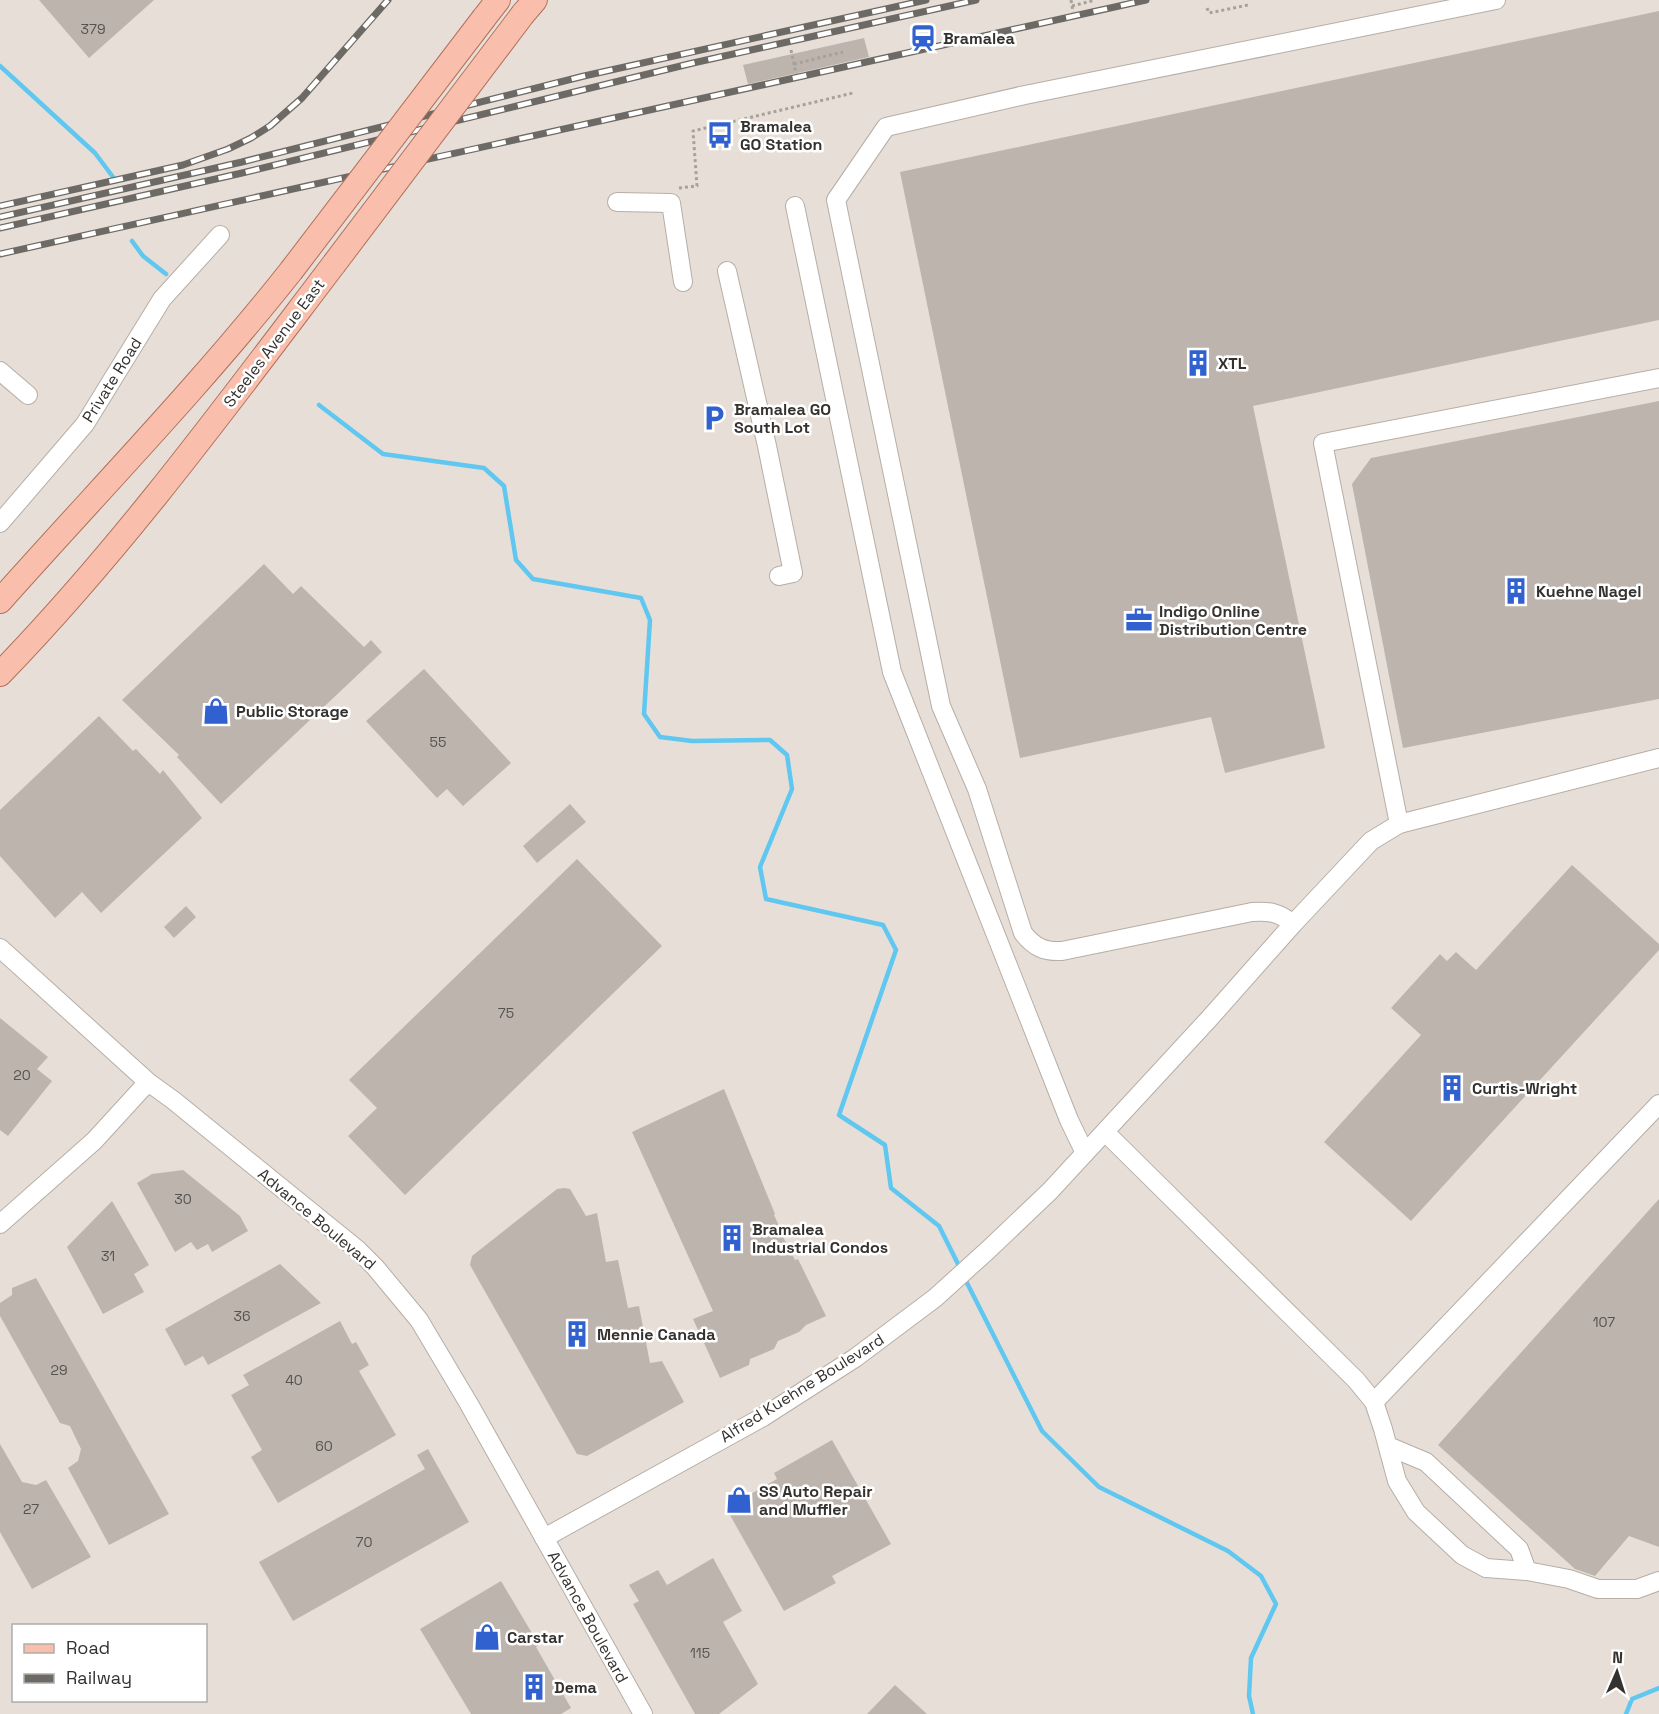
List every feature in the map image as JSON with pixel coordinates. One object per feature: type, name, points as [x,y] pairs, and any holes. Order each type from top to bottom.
[{"type":"main road","name":"Steeles Avenue East","points":[[0,674],[100,565],[209,429],[529,7]]},
{"type":"main road","name":"Steeles Avenue East","points":[[0,601],[176,408],[251,321],[491,9]]},
{"type":"street","points":[[1293,924],[1271,910],[1252,912],[1050,952],[1039,949],[1023,933],[977,789],[941,705],[836,200],[886,127],[1025,95],[1496,0]]},
{"type":"street","points":[[617,202],[671,203],[683,282]]},
{"type":"street","points":[[795,206],[892,672],[1065,1109],[1085,1153]]},
{"type":"street","name":"Private Road","points":[[0,523],[85,424],[162,299],[220,235]]},
{"type":"street","points":[[727,271],[765,435],[793,573],[779,576]]},
{"type":"street","points":[[0,371],[28,395]]},
{"type":"street","points":[[1399,824],[1323,443],[1659,378]]},
{"type":"street","name":"Alfred Kuehne Boulevard","points":[[544,1538],[763,1417],[855,1358],[935,1298],[1050,1191],[1371,841],[1399,824],[1659,758]]},
{"type":"street","name":"Advance Boulevard","points":[[0,948],[148,1082],[338,1232],[375,1267],[419,1320],[643,1714]]},
{"type":"street","points":[[0,1224],[94,1141],[148,1082]]},
{"type":"street","points":[[1374,1402],[1659,1104]]},
{"type":"street","points":[[1105,1132],[1356,1380],[1374,1402],[1396,1481],[1416,1512],[1462,1555],[1485,1568],[1527,1571],[1569,1579],[1598,1589],[1636,1589],[1659,1581]]},
{"type":"street","points":[[1388,1446],[1426,1462],[1519,1549],[1527,1571]]},
{"type":"path","points":[[1071,0],[1074,12]]},
{"type":"path","points":[[1072,6],[1095,0]]},
{"type":"path","points":[[1207,8],[1209,13],[1248,5]]},
{"type":"path","points":[[791,50],[796,75]]},
{"type":"path","points":[[794,64],[843,52]]},
{"type":"path","points":[[674,188],[697,186],[693,131],[853,93]]},
{"type":"path","points":[[807,96],[808,103]]},
{"type":"building","points":[[39,0],[154,0],[89,58]]},
{"type":"building","name":"XTL","points":[[1659,11],[1659,320],[1253,406],[1325,748],[1225,773],[1211,717],[1020,758],[900,172]]},
{"type":"building","points":[[864,38],[869,57],[748,84],[743,65]]},
{"type":"building","name":"Kuehne Nagel","points":[[1659,401],[1659,699],[1403,748],[1352,484],[1371,458]]},
{"type":"building","points":[[264,564],[293,594],[301,586],[364,647],[371,640],[382,652],[221,804],[177,757],[179,755],[122,700]]},
{"type":"building","points":[[424,669],[511,763],[463,806],[447,789],[437,798],[366,721]]},
{"type":"building","points":[[99,716],[133,751],[136,749],[160,774],[163,770],[202,818],[101,913],[82,892],[55,918],[0,856],[0,810]]},
{"type":"building","points":[[570,804],[586,822],[537,863],[523,846]]},
{"type":"building","points":[[577,859],[662,946],[405,1195],[348,1136],[377,1108],[349,1080]]},
{"type":"building","name":"Curtis-Wright","points":[[1572,865],[1659,944],[1659,950],[1411,1221],[1324,1142],[1421,1035],[1391,1008],[1440,954],[1447,961],[1456,952],[1476,970]]},
{"type":"building","points":[[186,906],[196,917],[174,938],[164,927]]},
{"type":"building","points":[[0,1018],[48,1057],[37,1069],[52,1081],[8,1136],[0,1130]]},
{"type":"building","name":"Bramalea Industrial Condos","points":[[724,1089],[780,1231],[795,1260],[798,1259],[826,1316],[778,1341],[774,1349],[750,1359],[749,1365],[720,1378],[693,1319],[713,1311],[632,1132]]},
{"type":"building","points":[[183,1170],[240,1216],[248,1231],[212,1252],[208,1244],[197,1250],[191,1242],[175,1252],[137,1183],[152,1174]]},
{"type":"building","name":"Mennie Canada","points":[[557,1189],[570,1189],[586,1216],[597,1213],[606,1262],[618,1260],[628,1308],[639,1306],[650,1363],[662,1361],[684,1402],[587,1456],[577,1454],[470,1265],[472,1256]]},
{"type":"building","points":[[1659,1199],[1659,1547],[1629,1536],[1595,1576],[1575,1569],[1438,1445]]},
{"type":"building","points":[[112,1201],[149,1265],[134,1274],[144,1292],[103,1314],[67,1247]]},
{"type":"building","points":[[280,1264],[321,1303],[208,1365],[203,1356],[185,1366],[165,1329]]},
{"type":"building","points":[[36,1278],[169,1514],[109,1545],[68,1468],[78,1461],[81,1449],[70,1426],[60,1423],[0,1316],[0,1303],[12,1295],[12,1288]]},
{"type":"building","points":[[340,1321],[352,1344],[356,1342],[369,1365],[359,1371],[396,1435],[278,1503],[251,1457],[262,1450],[231,1395],[249,1385],[243,1375]]},
{"type":"building","points":[[832,1440],[891,1544],[832,1576],[836,1583],[784,1611],[726,1508],[777,1479],[774,1473]]},
{"type":"building","points":[[0,1444],[22,1482],[36,1485],[46,1480],[91,1557],[32,1589],[0,1532]]},
{"type":"building","points":[[428,1449],[469,1522],[293,1621],[259,1562],[425,1469],[417,1455]]},
{"type":"building","points":[[713,1558],[742,1611],[723,1622],[758,1684],[719,1714],[695,1714],[633,1604],[639,1601],[629,1585],[658,1570],[667,1585]]},
{"type":"building","points":[[501,1581],[539,1645],[536,1647],[571,1708],[561,1714],[471,1714],[420,1629]]},
{"type":"building","points":[[895,1685],[927,1714],[867,1714]]},
{"type":"waterway","points":[[0,66],[95,153],[113,177]]},
{"type":"waterway","points":[[132,241],[143,256],[166,274]]},
{"type":"waterway","points":[[319,405],[383,454],[484,468],[504,486],[516,560],[533,579],[641,598],[650,620],[644,714],[660,737],[692,741],[770,740],[787,755],[792,789],[760,867],[766,899],[883,925],[896,950],[839,1115],[885,1145],[891,1188],[939,1226],[961,1270]]},
{"type":"waterway","points":[[964,1277],[1042,1431],[1099,1487],[1228,1551],[1261,1576],[1276,1604],[1251,1658],[1249,1696],[1253,1714]]},
{"type":"waterway","points":[[1626,1714],[1632,1699],[1659,1688]]},
{"type":"railway","points":[[0,206],[183,165],[251,138],[270,126],[302,98],[388,0]]},
{"type":"railway","points":[[0,217],[242,162],[584,76],[926,0]]},
{"type":"railway","points":[[0,228],[242,173],[693,63],[976,0]]},
{"type":"railway","points":[[0,254],[1146,0]]},
{"type":"place","name":"Bramalea","points":[[923,38]]},
{"type":"place","name":"Bramalea GO Station","points":[[720,135]]},
{"type":"place","name":"XTL","points":[[1198,363]]},
{"type":"place","name":"Bramalea GO South Lot","points":[[714,418]]},
{"type":"place","name":"Kuehne Nagel","points":[[1516,591]]},
{"type":"place","name":"Indigo Online Distribution Centre","points":[[1139,620]]},
{"type":"place","name":"Public Storage","points":[[216,711]]},
{"type":"place","name":"Curtis-Wright","points":[[1452,1088]]},
{"type":"place","name":"Bramalea Industrial Condos","points":[[732,1238]]},
{"type":"place","name":"Mennie Canada","points":[[577,1334]]},
{"type":"place","name":"SS Auto Repair and Muffler","points":[[739,1500]]},
{"type":"place","name":"Carstar","points":[[487,1637]]},
{"type":"place","name":"Dema","points":[[534,1687]]}]
